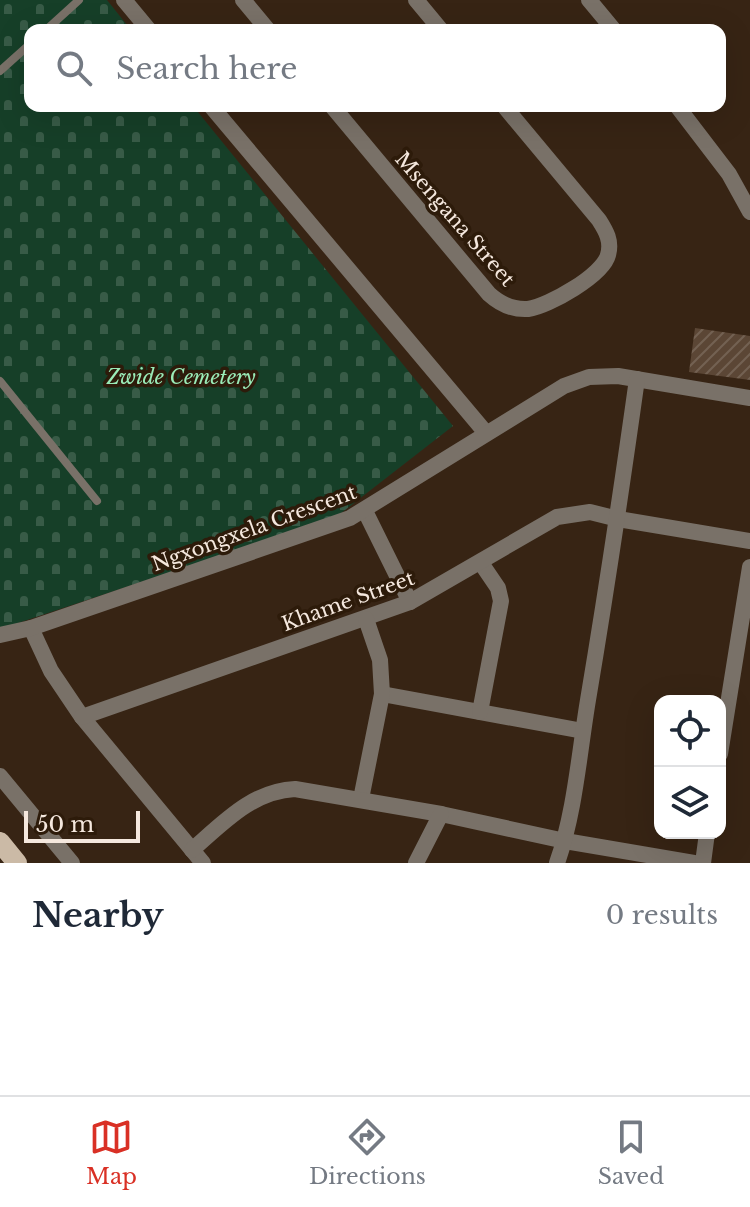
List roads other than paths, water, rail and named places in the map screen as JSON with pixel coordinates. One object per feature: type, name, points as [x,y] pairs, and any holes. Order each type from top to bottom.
[{"type":"main road","points":[[0,842],[17,863]]},
{"type":"street","points":[[124,0],[144,24]]},
{"type":"street","points":[[243,0],[263,24]]},
{"type":"street","points":[[416,0],[436,24]]},
{"type":"street","points":[[589,0],[609,24]]},
{"type":"street","points":[[216,112],[486,433]]},
{"type":"street","name":"Msengana Street","points":[[337,112],[489,294],[513,308],[527,309],[543,305],[592,276],[603,267],[609,254],[609,242],[599,220],[509,112]]},
{"type":"street","points":[[682,112],[729,174],[750,212]]},
{"type":"street","name":"Ngxongxela Crescent","points":[[0,635],[31,628],[350,518],[577,380],[602,375],[750,398]]},
{"type":"street","points":[[557,863],[565,841],[618,519],[637,379]]},
{"type":"street","points":[[365,511],[410,602]]},
{"type":"street","name":"Khame Street","points":[[82,717],[410,602],[557,517],[580,512],[750,541]]},
{"type":"street","points":[[480,712],[501,601],[498,588],[481,563]]},
{"type":"street","points":[[726,717],[750,567]]},
{"type":"street","points":[[361,799],[382,694],[380,660],[366,619]]},
{"type":"street","points":[[31,628],[51,671],[82,717],[197,857],[241,808],[279,790],[313,791],[361,799],[565,841],[694,863]]},
{"type":"street","points":[[382,694],[583,731]]},
{"type":"street","points":[[0,776],[72,863]]},
{"type":"street","points":[[416,863],[441,814]]},
{"type":"street","points":[[703,863],[706,839]]},
{"type":"lane","points":[[53,24],[79,0]]},
{"type":"lane","points":[[0,71],[24,49]]},
{"type":"lane","points":[[0,381],[97,501]]},
{"type":"park label","name":"Zwide Cemetery","points":[[181,377]]}]
